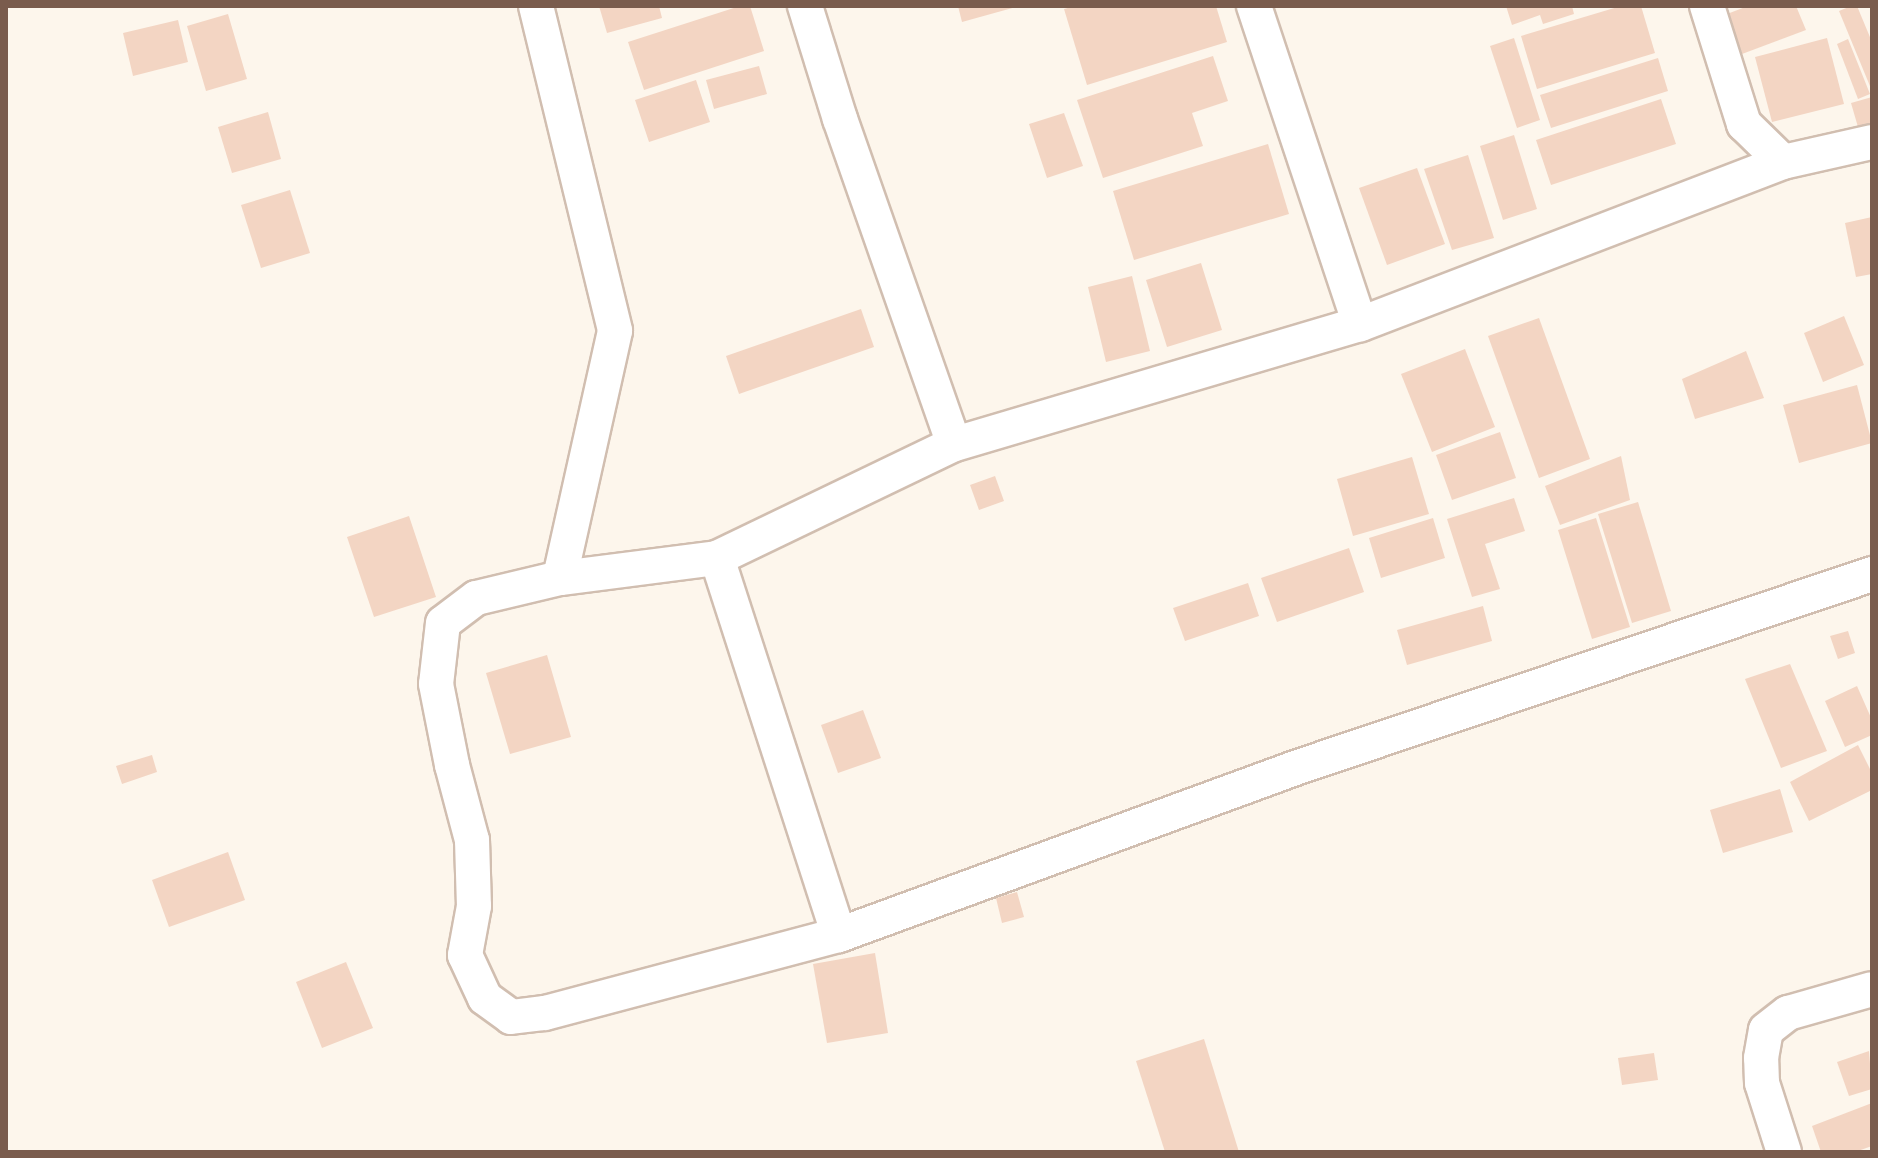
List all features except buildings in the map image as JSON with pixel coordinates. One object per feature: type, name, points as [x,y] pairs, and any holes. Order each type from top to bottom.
[{"type":"street","points":[[536,6],[615,331],[560,578]]},
{"type":"street","points":[[805,6],[840,119],[954,444]]},
{"type":"street","points":[[1254,6],[1360,324]]},
{"type":"street","points":[[1707,6],[1744,124],[1783,162]]},
{"type":"street","points":[[1872,142],[1783,162],[1360,324],[954,444],[717,558],[560,578],[476,598],[443,623],[436,684],[452,765],[472,840],[474,906],[465,955],[485,998],[511,1017],[545,1013],[839,935],[1295,768],[1872,574]]},
{"type":"street","points":[[717,558],[839,935]]},
{"type":"street","points":[[1784,1152],[1762,1083],[1766,1030],[1788,1013],[1872,989]]}]
